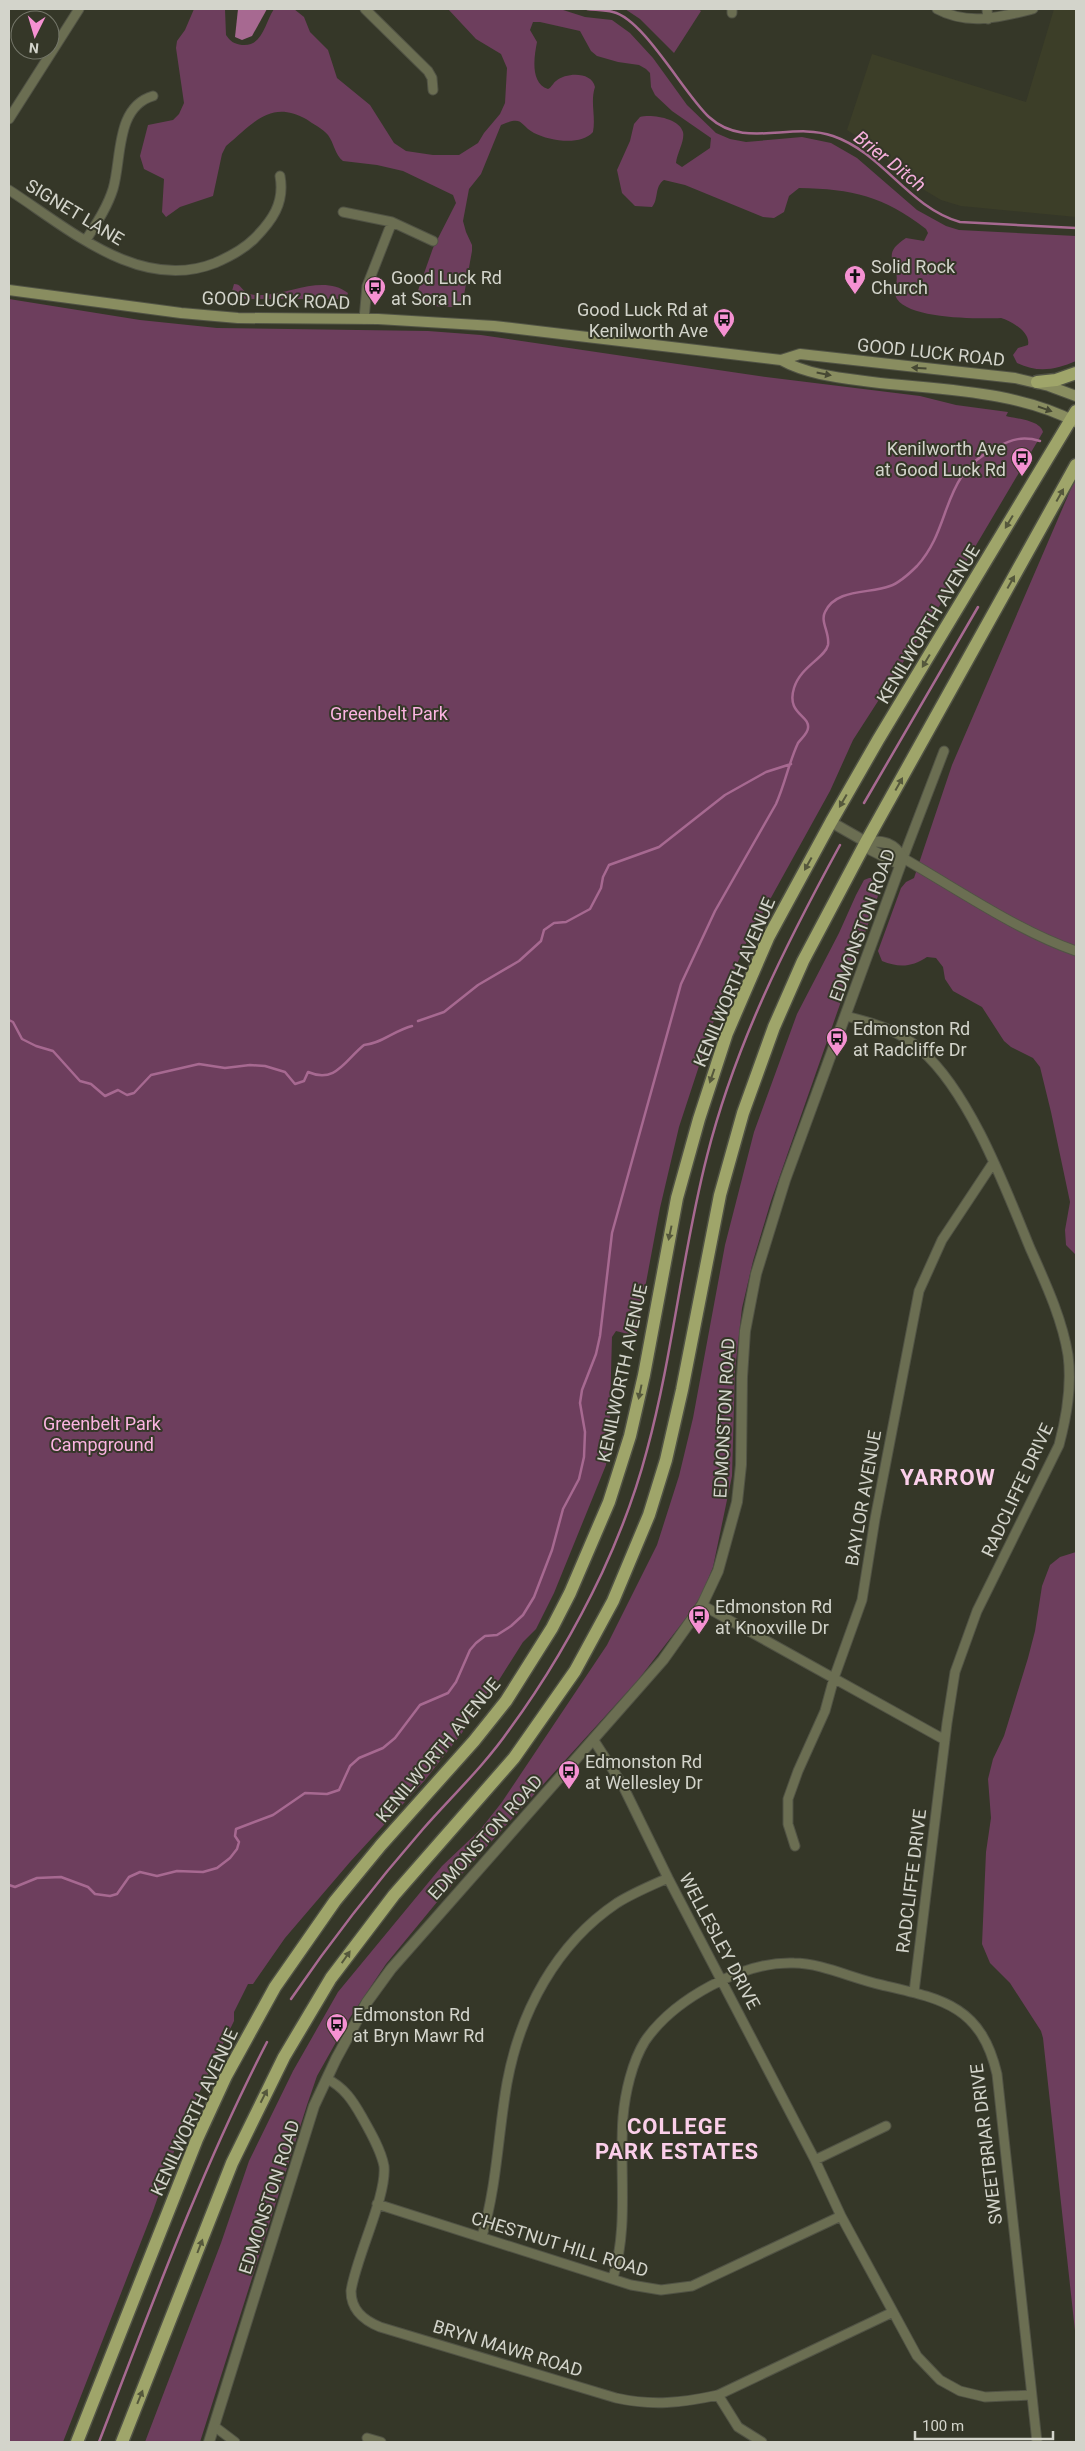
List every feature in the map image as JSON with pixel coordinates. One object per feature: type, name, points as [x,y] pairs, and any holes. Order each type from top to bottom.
[{"type":"main road","name":"GOOD LUCK ROAD","points":[[9,290],[181,313],[238,318],[364,319],[494,326],[781,360],[796,369],[846,378],[1018,401],[1075,417]]},
{"type":"main road","name":"GOOD LUCK ROAD","points":[[781,360],[800,354],[964,371],[1037,382],[1076,396]]},
{"type":"main road","points":[[1037,382],[1056,380],[1076,373]]},
{"type":"main road","name":"KENILWORTH AVENUE","points":[[77,2442],[197,2139],[226,2076],[276,1987],[335,1901],[381,1845],[474,1741],[506,1701],[552,1628],[586,1559],[609,1502],[630,1436],[644,1375],[677,1198],[712,1075],[727,1033],[768,938],[878,740],[1075,417]]},
{"type":"main road","points":[[122,2442],[236,2155],[284,2057],[308,2013],[370,1925],[519,1751],[575,1671],[613,1602],[649,1515],[666,1460],[682,1390],[720,1195],[754,1080],[774,1026],[803,961],[866,842],[1075,468]]},
{"type":"street","points":[[9,118],[79,9]]},
{"type":"street","points":[[365,9],[428,71],[432,78],[434,90]]},
{"type":"street","points":[[937,9],[957,17],[988,19],[1033,9]]},
{"type":"street","points":[[987,9],[988,19]]},
{"type":"street","points":[[86,240],[102,214],[112,190],[121,142],[128,118],[140,102],[153,96]]},
{"type":"street","name":"SIGNET LANE","points":[[9,190],[117,258],[149,267],[184,270],[212,264],[241,250],[270,222],[280,203],[280,176]]},
{"type":"street","points":[[344,212],[392,222],[433,241]]},
{"type":"street","points":[[364,319],[367,286],[392,222]]},
{"type":"street","name":"EDMONSTON ROAD","points":[[209,2442],[314,2106],[367,2002],[391,1969],[663,1660],[702,1605],[718,1571],[737,1502],[745,1331],[756,1274],[785,1180],[944,751]]},
{"type":"street","points":[[832,822],[866,842],[881,840],[898,849],[903,858],[1031,931],[1076,951]]},
{"type":"street","name":"RADCLIFFE DRIVE","points":[[846,1016],[894,1031],[907,1038],[932,1060],[964,1104],[1018,1219],[1057,1316],[1067,1353],[1070,1381],[1069,1400],[1059,1445],[977,1612],[961,1651],[950,1700],[914,1992]]},
{"type":"street","name":"BAYLOR AVENUE","points":[[795,1846],[788,1824],[788,1799],[798,1770],[825,1711],[834,1678],[862,1600],[875,1519],[919,1291],[942,1240],[992,1163]]},
{"type":"street","points":[[702,1605],[945,1740]]},
{"type":"street","name":"WELLESLEY DRIVE","points":[[593,1739],[622,1784],[668,1878],[815,2160],[841,2216],[917,2356],[932,2374],[950,2386],[972,2395],[986,2397],[1031,2395]]},
{"type":"street","points":[[482,2236],[492,2192],[512,2060],[528,2010],[557,1961],[602,1914],[637,1892],[668,1878]]},
{"type":"street","name":"SWEETBRIAR DRIVE","points":[[613,2278],[621,2249],[623,2117],[629,2083],[638,2055],[650,2035],[682,2004],[722,1980],[772,1964],[797,1963],[936,1999],[966,2015],[984,2036],[997,2074],[1036,2442]]},
{"type":"street","name":"BRYN MAWR ROAD","points":[[327,2079],[339,2086],[352,2099],[377,2147],[384,2171],[377,2204],[351,2291],[354,2306],[359,2314],[371,2323],[548,2378],[636,2402],[660,2404],[688,2402],[718,2395],[894,2312]]},
{"type":"street","points":[[815,2160],[886,2126]]},
{"type":"street","name":"CHESTNUT HILL ROAD","points":[[377,2204],[613,2278],[661,2290],[692,2286],[841,2216]]},
{"type":"street","points":[[718,2395],[738,2427],[762,2442]]},
{"type":"street","points":[[214,2426],[235,2442]]},
{"type":"street","points":[[368,2438],[381,2442]]},
{"type":"shaded area","points":[[238,9],[267,9],[252,36],[242,40],[235,37]]},
{"type":"shaded area","points":[[1054,9],[1076,9],[1076,217],[961,206],[941,200],[916,185],[872,146],[847,130],[872,54],[1026,102]]},
{"type":"green space","points":[[194,9],[225,9],[226,35],[232,42],[249,45],[255,42],[263,33],[274,9],[294,9],[304,17],[310,32],[328,50],[337,78],[370,105],[394,143],[406,151],[433,155],[459,155],[478,143],[500,114],[505,103],[507,68],[501,54],[476,39],[448,9],[560,9],[585,17],[612,20],[630,33],[653,58],[687,105],[716,133],[730,139],[746,142],[802,137],[831,143],[857,158],[917,210],[946,226],[959,230],[1076,236],[1076,361],[1061,367],[1046,369],[1025,366],[1017,363],[1013,355],[1018,348],[1028,345],[1028,340],[1019,328],[1010,322],[1001,318],[961,318],[930,314],[904,306],[896,296],[897,276],[892,262],[892,253],[896,246],[906,238],[924,241],[928,233],[926,229],[896,209],[867,197],[836,190],[799,188],[789,196],[784,212],[774,218],[763,217],[685,185],[664,180],[659,186],[652,207],[635,206],[622,193],[617,170],[630,141],[634,124],[640,117],[664,118],[671,120],[680,127],[683,132],[683,139],[676,163],[682,167],[710,148],[711,138],[672,111],[655,95],[651,87],[650,73],[646,69],[639,65],[597,56],[591,51],[580,31],[540,22],[533,22],[530,30],[537,42],[535,69],[538,81],[548,89],[556,81],[566,76],[579,75],[589,78],[595,87],[593,98],[593,132],[581,139],[565,141],[541,136],[529,130],[518,121],[501,125],[481,174],[469,189],[463,221],[472,245],[472,251],[462,306],[444,307],[423,304],[415,299],[433,248],[456,203],[453,195],[403,171],[377,165],[343,161],[338,156],[326,133],[306,119],[293,114],[272,113],[245,130],[226,146],[222,154],[213,196],[180,207],[166,217],[162,212],[164,179],[144,169],[140,156],[148,125],[173,120],[179,114],[184,103],[176,48],[177,41],[185,30]]},
{"type":"green space","points":[[625,9],[698,9],[701,11],[674,53],[640,19]]},
{"type":"green space","points":[[234,284],[240,286],[244,291],[255,295],[275,294],[318,285],[329,285],[348,293],[346,298],[341,299],[245,299],[232,291]]},
{"type":"green space","name":"Greenbelt Park","points":[[9,299],[140,320],[217,328],[428,331],[481,335],[766,377],[920,396],[956,405],[1008,412],[1006,416],[1033,422],[1043,432],[949,591],[853,740],[830,791],[747,941],[719,1005],[679,1127],[660,1208],[636,1336],[616,1331],[612,1337],[609,1445],[606,1465],[554,1593],[536,1629],[523,1642],[499,1680],[478,1703],[462,1733],[425,1780],[350,1862],[285,1938],[253,1984],[248,1984],[234,2012],[234,2021],[183,2126],[153,2211],[63,2442],[9,2442]]},
{"type":"green space","points":[[1076,477],[1076,1255],[1066,1245],[1065,1230],[1070,1202],[1040,1067],[1033,1058],[1011,1047],[1004,1041],[982,1007],[953,991],[945,979],[943,967],[936,958],[927,957],[911,965],[894,965],[882,961],[878,951],[901,888],[906,882],[914,878],[952,765]]},
{"type":"green space","points":[[876,878],[880,885],[879,893],[771,1201],[753,1261],[742,1308],[735,1370],[732,1476],[713,1567],[701,1596],[638,1680],[442,1896],[386,1964],[349,2019],[317,2076],[200,2442],[145,2442],[221,2243],[249,2161],[293,2071],[338,1992],[442,1866],[480,1830],[502,1802],[607,1645],[657,1545],[679,1476],[693,1418],[725,1245],[754,1132],[797,1014],[839,933],[856,895],[864,880]]},
{"type":"green space","points":[[1076,1552],[1076,2340],[1043,2038],[1041,2031],[1010,1983],[990,1963],[982,1944],[986,1852],[991,1818],[988,1779],[993,1759],[1004,1736],[1028,1658],[1035,1631],[1042,1586],[1050,1565],[1060,1557]]},
{"type":"waterway","name":"Brier Ditch","points":[[587,9],[613,12],[638,28],[699,106],[709,117],[723,127],[753,134],[801,131],[833,136],[867,154],[925,205],[942,215],[960,222],[1076,228]]},
{"type":"waterway","points":[[9,1885],[15,1887],[37,1878],[61,1877],[88,1887],[95,1894],[110,1896],[117,1894],[129,1877],[140,1872],[157,1876],[177,1871],[203,1872],[217,1868],[230,1858],[237,1849],[239,1842],[235,1836],[236,1829],[273,1815],[305,1793],[327,1794],[339,1790],[350,1766],[359,1758],[383,1748],[395,1738],[420,1705],[448,1693],[456,1682],[470,1650],[476,1643],[485,1636],[497,1635],[523,1615],[534,1597],[552,1550],[563,1509],[579,1479],[584,1457],[585,1432],[580,1403],[582,1390],[596,1354],[600,1336],[612,1233],[681,984],[715,911],[776,804],[798,743],[808,730],[808,724],[795,709],[792,697],[797,680],[826,650],[828,645],[824,620],[825,612],[830,604],[837,599],[845,595],[893,585],[917,566],[929,550],[937,534],[956,486],[965,472],[978,458],[1013,440],[1028,439],[1040,441]]},
{"type":"waterway","points":[[864,803],[978,607]]},
{"type":"waterway","points":[[418,1021],[444,1012],[478,985],[519,961],[541,941],[544,930],[554,923],[566,922],[590,909],[601,888],[603,877],[609,865],[659,847],[725,795],[766,772],[791,764]]},
{"type":"waterway","points":[[291,1999],[338,1933],[371,1891],[423,1829],[468,1781],[509,1730],[559,1654],[582,1614],[602,1573],[627,1513],[647,1450],[664,1377],[698,1193],[707,1156],[732,1074],[764,996],[800,920],[840,845]]},
{"type":"waterway","points":[[9,1020],[13,1022],[22,1039],[53,1051],[80,1081],[91,1084],[105,1096],[118,1090],[127,1095],[134,1093],[151,1075],[199,1064],[225,1068],[250,1065],[265,1066],[285,1072],[295,1084],[304,1081],[308,1072],[318,1075],[333,1073],[364,1045],[376,1042],[412,1026]]},
{"type":"waterway","points":[[99,2442],[199,2189],[243,2090],[267,2042]]},
{"type":"place","name":"Solid Rock Church","points":[[855,295]]},
{"type":"place","name":"Good Luck Rd at Sora Ln","points":[[375,306]]},
{"type":"place","name":"Good Luck Rd at Kenilworth Ave","points":[[724,338]]},
{"type":"place","name":"Kenilworth Ave at Good Luck Rd","points":[[1022,477]]},
{"type":"place","name":"Edmonston Rd at Radcliffe Dr","points":[[837,1057]]},
{"type":"place","name":"Edmonston Rd at Knoxville Dr","points":[[699,1635]]},
{"type":"place","name":"Edmonston Rd at Wellesley Dr","points":[[569,1790]]},
{"type":"place","name":"Edmonston Rd at Bryn Mawr Rd","points":[[337,2043]]},
{"type":"district","name":"YARROW","points":[[948,1477]]},
{"type":"district","name":"COLLEGE PARK ESTATES","points":[[677,2138]]},
{"type":"park label","name":"Greenbelt Park Campground","points":[[102,1434]]}]
